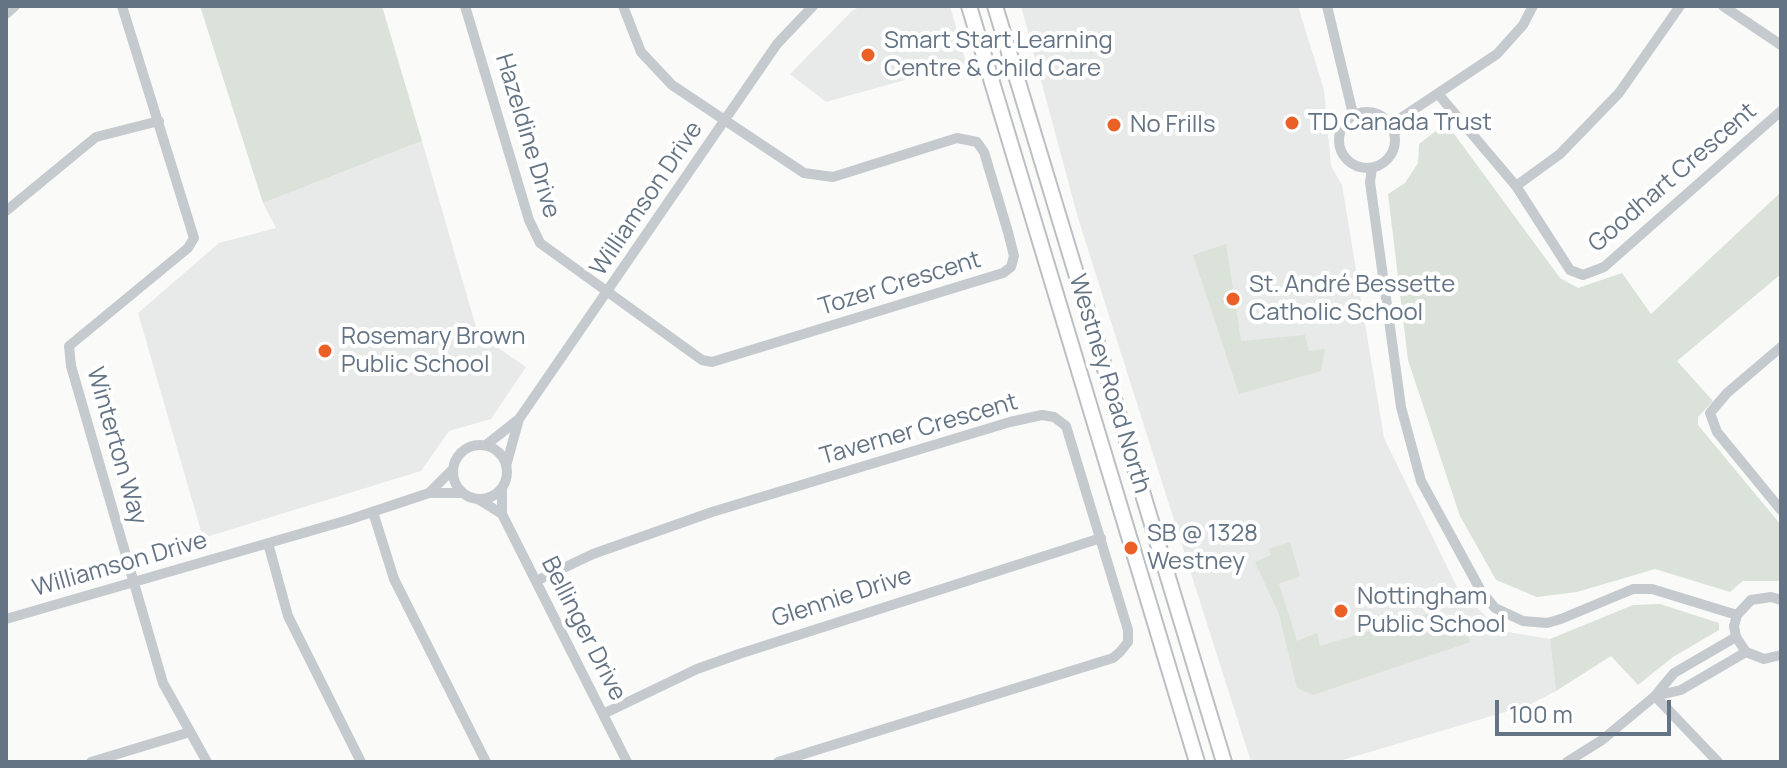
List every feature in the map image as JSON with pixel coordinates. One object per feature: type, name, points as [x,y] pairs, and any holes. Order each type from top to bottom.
[{"type":"main road","name":"Westney Road North","points":[[969,6],[1197,762]]},
{"type":"main road","name":"Westney Road North","points":[[995,6],[1224,762]]},
{"type":"street","points":[[6,14],[15,6]]},
{"type":"street","name":"Winterton Way","points":[[122,6],[194,238],[188,248],[69,346],[71,366],[135,581]]},
{"type":"street","name":"Hazeldine Drive","points":[[465,6],[529,220],[540,243],[608,292]]},
{"type":"street","points":[[623,6],[630,30],[655,69],[672,85],[726,118]]},
{"type":"street","points":[[1327,6],[1353,114]]},
{"type":"street","points":[[1392,124],[1497,54],[1523,25],[1533,6]]},
{"type":"street","points":[[1516,186],[1560,154],[1619,93],[1680,6]]},
{"type":"street","points":[[1723,6],[1781,45]]},
{"type":"street","name":"Williamson Drive","points":[[486,445],[519,419],[777,44],[811,7]]},
{"type":"street","name":"Goodhart Crescent","points":[[1439,95],[1516,186],[1570,270],[1583,275],[1604,267],[1781,111]]},
{"type":"street","points":[[1369,112],[1392,124],[1396,141],[1393,154],[1384,164],[1372,168],[1354,166],[1339,151],[1340,129],[1353,114],[1369,112]]},
{"type":"street","name":"Tozer Crescent","points":[[608,292],[702,360],[712,362],[1003,273],[1011,267],[1014,256],[984,152],[970,138],[957,138],[851,173],[820,177],[786,164],[726,118]]},
{"type":"street","points":[[6,211],[96,137],[159,121]]},
{"type":"street","points":[[1372,168],[1370,182],[1401,407],[1421,481],[1481,591],[1495,608],[1523,621],[1547,623],[1561,619],[1633,589],[1652,589],[1737,615]]},
{"type":"street","points":[[1779,504],[1717,432],[1710,413],[1727,393],[1781,347]]},
{"type":"street","name":"Taverner Crescent","points":[[536,581],[593,554],[712,512],[1042,415],[1054,417],[1066,426],[1128,630],[1128,642],[1113,658],[778,762]]},
{"type":"street","name":"Williamson Drive","points":[[506,466],[519,419]]},
{"type":"street","points":[[478,499],[492,496],[502,488],[506,466],[500,454],[486,445],[465,449],[453,469],[455,483],[463,493],[502,514]]},
{"type":"street","name":"Williamson Drive","points":[[429,493],[453,469]]},
{"type":"street","name":"Bellinger Drive","points":[[502,488],[502,514],[627,762]]},
{"type":"street","name":"Williamson Drive","points":[[6,619],[429,493],[463,493]]},
{"type":"street","points":[[373,512],[394,579],[486,762]]},
{"type":"street","name":"Glennie Drive","points":[[603,714],[697,669],[739,654],[1101,538]]},
{"type":"street","points":[[268,543],[288,616],[361,762]]},
{"type":"street","points":[[135,581],[163,683],[207,762]]},
{"type":"street","points":[[1781,600],[1771,597],[1751,600],[1737,615],[1736,637],[1746,652],[1764,659],[1781,655]]},
{"type":"street","points":[[1567,762],[1585,754],[1655,696],[1674,673],[1736,637]]},
{"type":"street","points":[[1655,696],[1681,690],[1746,652]]},
{"type":"street","points":[[1655,696],[1718,762]]},
{"type":"street","points":[[91,762],[190,732]]},
{"type":"shaded area","points":[[200,6],[382,6],[422,141],[263,203]]},
{"type":"shaded area","points":[[861,6],[950,6],[966,63],[826,102],[790,74],[852,11]]},
{"type":"shaded area","points":[[1021,6],[1298,6],[1324,90],[1331,166],[1342,185],[1384,438],[1459,591],[1502,631],[1550,639],[1556,691],[1529,705],[1336,762],[1251,762],[1078,218]]},
{"type":"shaded area","points":[[1446,123],[1560,278],[1578,288],[1622,273],[1651,314],[1781,192],[1781,274],[1677,361],[1713,401],[1698,417],[1698,425],[1781,525],[1781,581],[1743,581],[1730,592],[1655,569],[1577,592],[1537,597],[1496,580],[1460,516],[1408,360],[1388,194],[1405,183],[1418,163],[1419,144]]},
{"type":"shaded area","name":"Rosemary Brown Public School","points":[[422,141],[478,334],[526,367],[491,419],[449,431],[421,471],[203,538],[138,313],[219,243],[276,228],[263,203]]},
{"type":"shaded area","points":[[1226,244],[1241,341],[1305,335],[1309,351],[1325,349],[1321,371],[1239,394],[1193,255]]},
{"type":"shaded area","points":[[1290,542],[1300,576],[1279,584],[1297,641],[1317,633],[1320,646],[1434,612],[1446,624],[1466,629],[1470,642],[1313,695],[1297,688],[1279,614],[1255,562],[1271,555],[1269,549]]},
{"type":"shaded area","points":[[1660,604],[1719,623],[1719,630],[1673,657],[1638,685],[1611,656],[1556,691],[1550,639],[1633,605]]},
{"type":"place","name":"Smart Start Learning Centre & Child Care","points":[[868,55]]},
{"type":"place","name":"TD Canada Trust","points":[[1292,123]]},
{"type":"place","name":"No Frills","points":[[1114,125]]},
{"type":"place","name":"St. André Bessette Catholic School","points":[[1233,299]]},
{"type":"place","name":"Rosemary Brown Public School","points":[[325,351]]},
{"type":"place","name":"SB @ 1328 Westney","points":[[1131,548]]},
{"type":"place","name":"Nottingham Public School","points":[[1341,611]]}]
